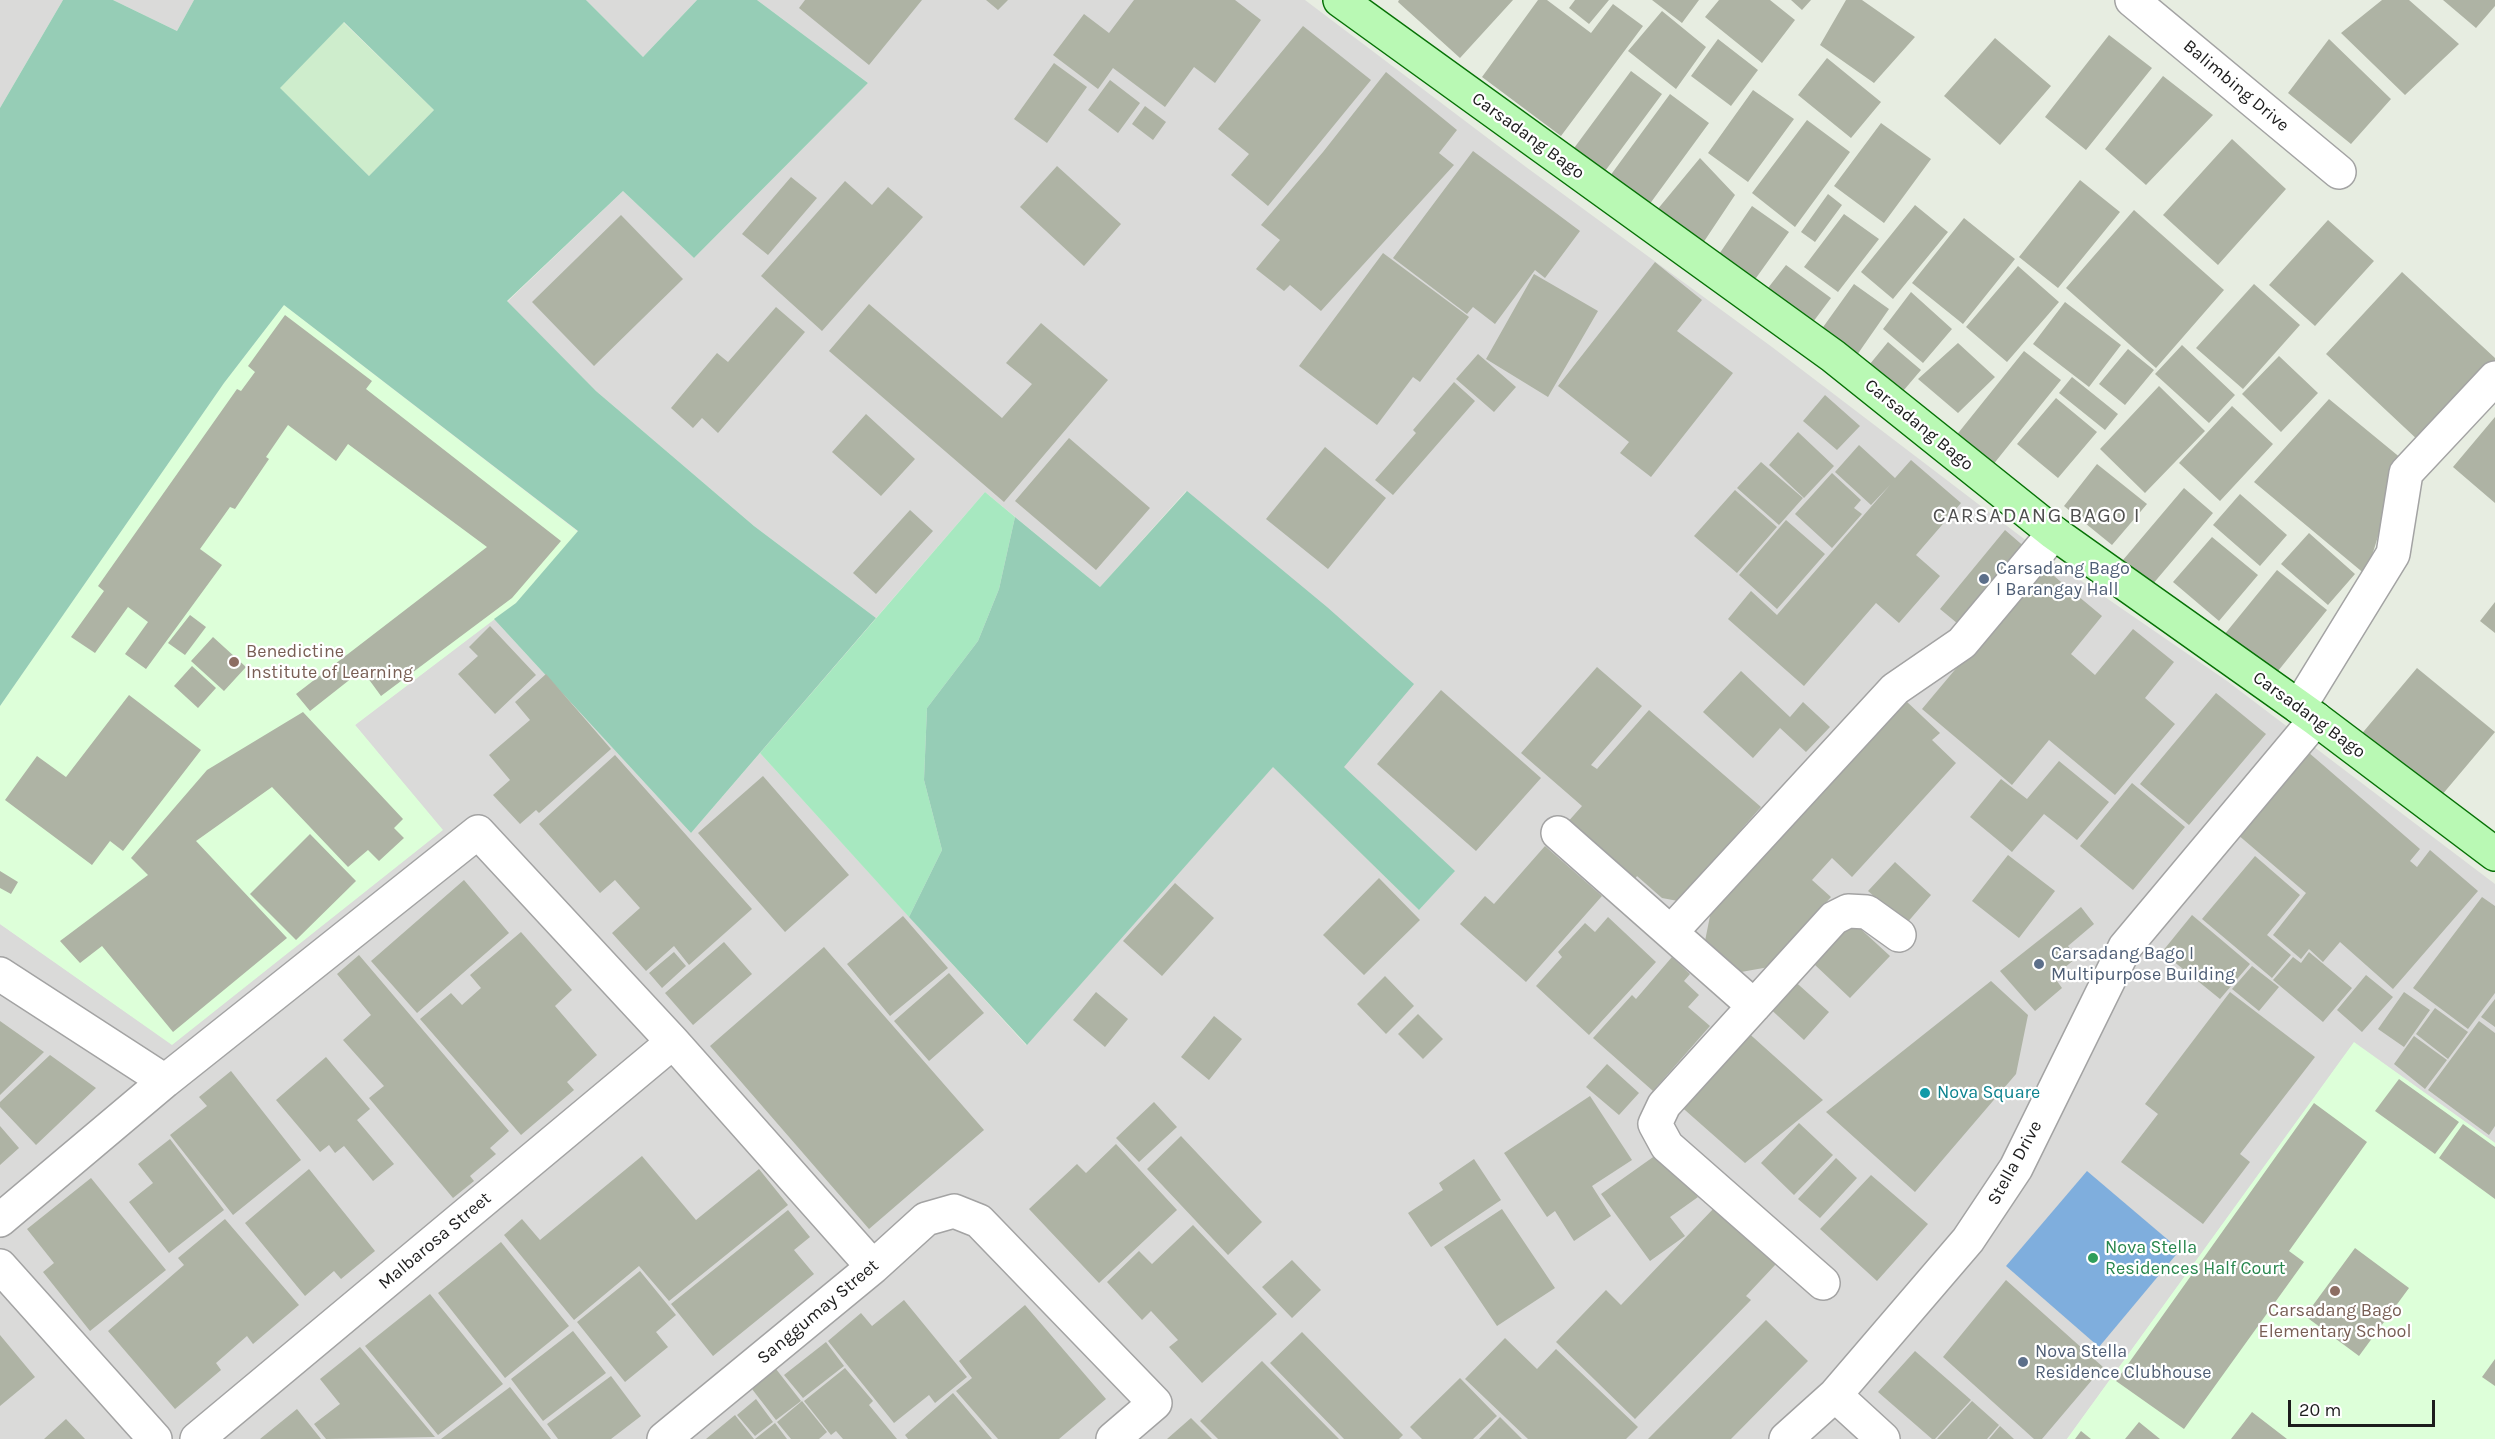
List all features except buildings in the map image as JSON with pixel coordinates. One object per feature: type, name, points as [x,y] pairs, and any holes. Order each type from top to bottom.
[{"type":"street","name":"Carsadang Bago","points":[[1340,0],[1833,357],[2054,533],[2308,713],[2495,854]]},
{"type":"street","name":"Balimbing Drive","points":[[2132,0],[2339,172]]},
{"type":"street","name":"Stella Drive","points":[[1786,1439],[1835,1395],[1968,1240],[1993,1205],[2016,1168],[2126,947],[2308,713],[2393,554],[2406,473],[2495,378]]},
{"type":"street","points":[[1671,932],[1895,689],[1962,643],[2054,533]]},
{"type":"street","points":[[0,1220],[165,1081],[478,832],[673,1042],[873,1267]]},
{"type":"street","points":[[1558,833],[1754,1006]]},
{"type":"street","points":[[1823,1283],[1667,1146],[1655,1124],[1664,1105],[1834,918],[1848,910],[1867,912],[1899,935]]},
{"type":"street","points":[[0,974],[165,1081]]},
{"type":"street","name":"Malbarosa Street","points":[[197,1439],[673,1042]]},
{"type":"street","name":"Sanggumay Street","points":[[664,1439],[873,1267],[926,1219],[954,1211],[979,1221],[1155,1403],[1113,1439]]},
{"type":"street","points":[[0,1266],[155,1439]]},
{"type":"street","points":[[1835,1395],[1883,1439]]},
{"type":"shaded area","points":[[0,0],[63,0],[0,108]]},
{"type":"shaded area","points":[[63,0],[113,0],[177,31],[194,0],[586,0],[643,57],[697,0],[757,0],[868,83],[694,258],[623,191],[507,301],[596,391],[754,526],[876,618],[691,833],[494,619],[516,603],[578,531],[284,305],[224,383],[0,706],[0,108]],"holes":[[[344,22],[434,110],[369,176],[280,88]]]},
{"type":"shaded area","points":[[113,0],[194,0],[177,31]]},
{"type":"shaded area","points":[[586,0],[697,0],[643,57]]},
{"type":"shaded area","points":[[757,0],[1305,0],[1526,167],[1772,347],[2057,564],[2227,681],[2495,884],[2495,1143],[2354,1043],[2067,1439],[0,1439],[0,924],[172,1044],[442,830],[355,725],[494,619],[691,833],[760,753],[1026,1045],[1273,766],[1419,910],[1454,871],[1343,767],[1186,491],[1100,587],[985,492],[876,618],[754,526],[596,391],[507,302],[623,191],[694,258],[868,83]]},
{"type":"shaded area","points":[[343,22],[434,110],[369,176],[279,88]]},
{"type":"shaded area","name":"Benedictine Institute of Learning","points":[[284,305],[578,532],[516,603],[355,725],[443,830],[172,1045],[0,924],[0,706],[224,383]]},
{"type":"shaded area","points":[[1187,491],[1327,607],[1414,684],[1344,767],[1455,871],[1419,910],[1273,767],[1027,1045],[909,917],[942,850],[924,780],[927,708],[978,641],[999,589],[1015,517],[1100,587]]},
{"type":"shaded area","points":[[985,492],[1015,517],[999,589],[978,641],[927,708],[924,780],[942,850],[909,917],[760,753]]},
{"type":"shaded area","name":"Carsadang Bago Elementary School","points":[[2354,1042],[2495,1143],[2495,1439],[2067,1439]]},
{"type":"shaded area","name":"Nova Stella Residences Half Court","points":[[2087,1171],[2180,1250],[2099,1347],[2006,1266]]},
{"type":"place","name":"Carsadang Bago I Barangay Hall","points":[[1984,579]]},
{"type":"place","name":"Benedictine Institute of Learning","points":[[234,662]]},
{"type":"place","name":"Carsadang Bago I Multipurpose Building","points":[[2039,964]]},
{"type":"place","name":"Nova Square","points":[[1925,1093]]},
{"type":"place","name":"Nova Stella Residences Half Court","points":[[2093,1258]]},
{"type":"place","name":"Carsadang Bago Elementary School","points":[[2335,1291]]},
{"type":"place","name":"Nova Stella Residence Clubhouse","points":[[2023,1362]]},
{"type":"district","name":"CARSADANG BAGO I","points":[[2037,516]]}]
